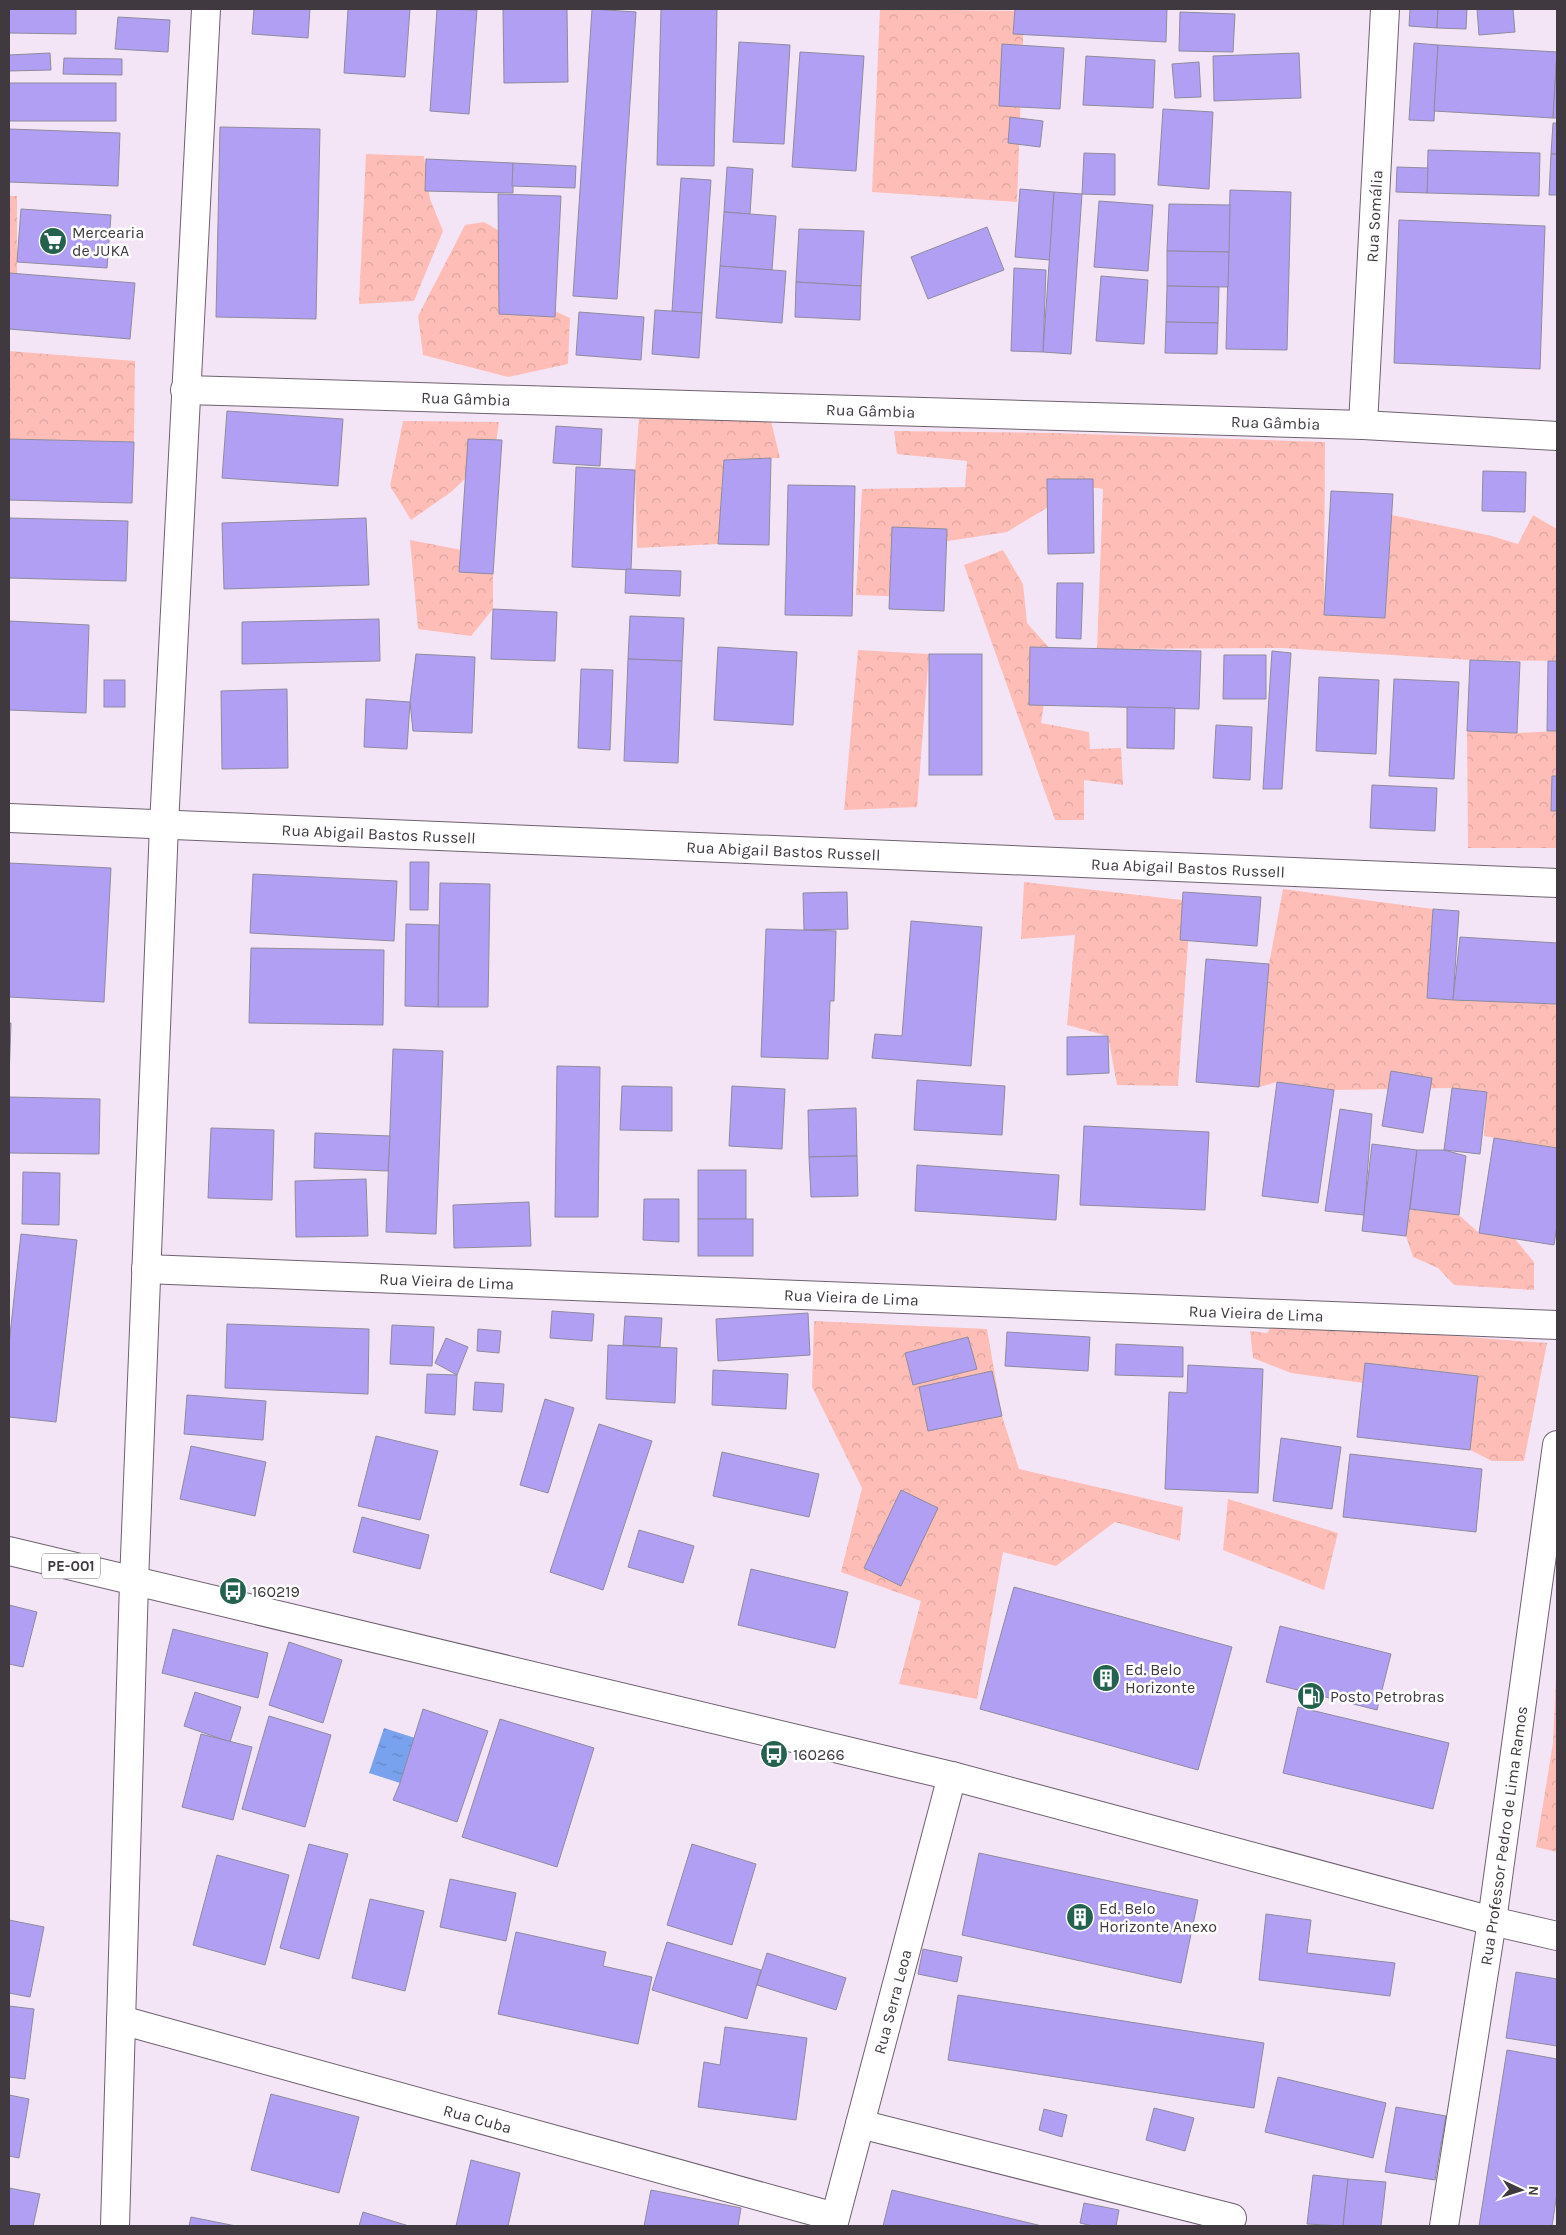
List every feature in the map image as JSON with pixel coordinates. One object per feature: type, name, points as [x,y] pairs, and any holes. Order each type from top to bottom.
[{"type":"street","points":[[115,2226],[134,1582],[164,826],[206,9]]},
{"type":"street","name":"Rua Somália","points":[[1363,425],[1385,9]]},
{"type":"street","name":"Rua Gâmbia","points":[[185,390],[1363,425],[1557,436]]},
{"type":"street","name":"Rua Abigail Bastos Russell","points":[[9,818],[1557,883]]},
{"type":"street","name":"Rua Vieira de Lima","points":[[146,1269],[1557,1325]]},
{"type":"street","name":"Rua Professor Pedro de Lima Ramos","points":[[1444,2226],[1492,1921],[1557,1445]]},
{"type":"street","name":"PE-001","points":[[9,1551],[952,1776],[1492,1921],[1557,1936]]},
{"type":"street","name":"Rua Serra Leoa","points":[[834,2222],[952,1776]]},
{"type":"street","name":"Rua Cuba","points":[[121,2020],[834,2222]]},
{"type":"street","points":[[860,2124],[1232,2218]]},
{"type":"green space","points":[[880,9],[1024,11],[1017,202],[872,192]]},
{"type":"green space","points":[[366,154],[424,156],[430,199],[443,231],[414,301],[359,304]]},
{"type":"green space","points":[[9,196],[17,196],[17,274],[9,274]]},
{"type":"green space","points":[[484,222],[513,239],[513,292],[570,318],[568,364],[508,377],[423,355],[418,316],[465,225]]},
{"type":"green space","points":[[9,351],[135,361],[134,442],[9,439]]},
{"type":"green space","points":[[639,418],[771,421],[780,458],[724,460],[718,544],[637,548],[635,470]]},
{"type":"green space","points":[[403,421],[499,422],[495,451],[451,492],[411,520],[390,486]]},
{"type":"green space","points":[[894,431],[1054,433],[1325,442],[1324,615],[1385,618],[1392,515],[1492,536],[1518,544],[1533,515],[1557,529],[1557,661],[1470,660],[1282,648],[1097,649],[1103,489],[1048,479],[1050,506],[1007,532],[916,546],[911,597],[856,595],[862,489],[965,487],[967,461],[897,454]]},
{"type":"green space","points":[[410,540],[493,556],[493,609],[471,636],[418,629]]},
{"type":"green space","points":[[1003,550],[1023,584],[1027,623],[1052,651],[1041,723],[1089,732],[1090,749],[1121,748],[1123,785],[1084,780],[1084,820],[1055,820],[964,565]]},
{"type":"green space","points":[[858,650],[929,654],[917,807],[844,810]]},
{"type":"green space","points":[[1467,731],[1517,733],[1557,731],[1557,848],[1468,848]]},
{"type":"green space","points":[[1024,882],[1191,901],[1178,1086],[1117,1085],[1108,1036],[1067,1025],[1075,935],[1021,939]]},
{"type":"green space","points":[[1283,889],[1433,909],[1427,998],[1557,1004],[1557,1148],[1484,1136],[1487,1092],[1452,1088],[1334,1090],[1277,1082],[1259,1087],[1269,964]]},
{"type":"green space","points":[[1410,1209],[1459,1215],[1479,1233],[1515,1239],[1534,1262],[1534,1290],[1454,1285],[1438,1268],[1413,1257],[1406,1236]]},
{"type":"green space","points":[[814,1321],[987,1329],[1002,1416],[1019,1469],[1183,1507],[1180,1541],[1115,1522],[1056,1566],[1003,1552],[977,1699],[899,1684],[921,1601],[841,1572],[862,1488],[812,1387]]},
{"type":"green space","points":[[1275,1322],[1547,1343],[1524,1461],[1492,1461],[1470,1450],[1478,1376],[1365,1363],[1363,1383],[1291,1373],[1253,1358],[1250,1331],[1267,1333]]},
{"type":"green space","points":[[1228,1499],[1338,1533],[1324,1590],[1223,1550]]},
{"type":"green space","points":[[1557,1654],[1557,1852],[1536,1847],[1553,1743]]},
{"type":"water","points":[[384,1728],[415,1738],[400,1783],[369,1773]]},
{"type":"building","points":[[9,9],[76,9],[76,34],[9,33]]},
{"type":"building","points":[[254,9],[310,9],[308,38],[252,34]]},
{"type":"building","points":[[348,9],[410,9],[405,77],[344,73]]},
{"type":"building","points":[[437,9],[477,10],[469,114],[430,111]]},
{"type":"building","points":[[503,9],[567,9],[568,82],[504,83]]},
{"type":"building","points":[[592,9],[636,12],[617,299],[573,296]]},
{"type":"building","points":[[661,9],[717,9],[714,166],[657,165]]},
{"type":"building","points":[[1015,9],[1167,9],[1166,42],[1013,34]]},
{"type":"building","points":[[1410,9],[1438,9],[1437,28],[1409,26]]},
{"type":"building","points":[[1438,9],[1467,9],[1466,29],[1437,28]]},
{"type":"building","points":[[1477,9],[1513,9],[1515,32],[1479,35]]},
{"type":"building","points":[[1180,12],[1235,14],[1233,52],[1179,51]]},
{"type":"building","points":[[118,17],[170,20],[168,52],[115,49]]},
{"type":"building","points":[[739,42],[790,45],[784,144],[733,142]]},
{"type":"building","points":[[1414,43],[1438,45],[1434,121],[1409,120]]},
{"type":"building","points":[[1002,44],[1064,48],[1060,109],[999,106]]},
{"type":"building","points":[[1438,45],[1557,52],[1553,118],[1434,111]]},
{"type":"building","points":[[800,52],[864,56],[856,171],[792,167]]},
{"type":"building","points":[[1557,52],[1557,118],[1553,118]]},
{"type":"building","points":[[50,53],[51,70],[9,71],[9,55]]},
{"type":"building","points":[[1299,53],[1301,98],[1214,101],[1213,56]]},
{"type":"building","points":[[1086,56],[1155,60],[1153,108],[1083,105]]},
{"type":"building","points":[[64,58],[122,59],[122,75],[63,74]]},
{"type":"building","points":[[1199,62],[1201,97],[1175,98],[1172,64]]},
{"type":"building","points":[[9,83],[116,83],[116,121],[9,121]]},
{"type":"building","points":[[1163,109],[1213,112],[1209,189],[1158,185]]},
{"type":"building","points":[[1010,117],[1043,121],[1040,147],[1008,143]]},
{"type":"building","points":[[1553,123],[1557,123],[1557,154],[1551,154]]},
{"type":"building","points":[[220,127],[320,129],[316,319],[216,317]]},
{"type":"building","points":[[9,129],[120,133],[118,186],[9,182]]},
{"type":"building","points":[[1428,150],[1540,153],[1539,196],[1427,193]]},
{"type":"building","points":[[1084,153],[1115,154],[1115,195],[1082,194]]},
{"type":"building","points":[[1551,154],[1557,154],[1557,195],[1549,195]]},
{"type":"building","points":[[426,159],[513,163],[513,193],[425,191]]},
{"type":"building","points":[[513,163],[576,166],[575,188],[512,186]]},
{"type":"building","points":[[727,167],[753,169],[750,214],[724,212]]},
{"type":"building","points":[[1397,167],[1428,168],[1427,193],[1396,192]]},
{"type":"building","points":[[681,178],[711,180],[702,313],[672,311]]},
{"type":"building","points":[[1020,189],[1054,192],[1050,260],[1015,257]]},
{"type":"building","points":[[1230,190],[1291,192],[1287,350],[1226,349]]},
{"type":"building","points":[[1054,192],[1082,194],[1071,354],[1043,352]]},
{"type":"building","points":[[498,194],[561,196],[555,317],[499,314]]},
{"type":"building","points":[[1099,201],[1153,205],[1148,271],[1094,267]]},
{"type":"building","points":[[1169,204],[1230,205],[1229,252],[1167,251]]},
{"type":"building","points":[[21,209],[111,215],[107,268],[17,262]]},
{"type":"building","points":[[724,212],[776,216],[772,270],[720,266]]},
{"type":"building","points":[[1399,220],[1545,226],[1540,369],[1394,363]]},
{"type":"building","points":[[987,227],[1004,270],[928,299],[911,257]]},
{"type":"building","points":[[799,229],[864,231],[861,286],[796,282]]},
{"type":"building","points":[[1167,251],[1229,252],[1228,287],[1167,286]]},
{"type":"building","points":[[720,266],[786,271],[782,323],[716,318]]},
{"type":"building","points":[[1014,268],[1046,270],[1043,352],[1011,351]]},
{"type":"building","points":[[9,273],[135,283],[130,339],[9,329]]},
{"type":"building","points":[[1101,276],[1148,280],[1144,344],[1096,341]]},
{"type":"building","points":[[796,282],[861,286],[860,320],[795,317]]},
{"type":"building","points":[[1167,286],[1219,287],[1218,323],[1166,322]]},
{"type":"building","points":[[655,310],[702,313],[699,358],[652,354]]},
{"type":"building","points":[[579,312],[644,317],[641,360],[576,355]]},
{"type":"building","points":[[1166,322],[1218,323],[1217,354],[1165,353]]},
{"type":"building","points":[[227,411],[343,419],[338,486],[222,478]]},
{"type":"building","points":[[556,426],[602,429],[600,466],[553,463]]},
{"type":"building","points":[[9,439],[134,442],[132,503],[9,500]]},
{"type":"building","points":[[468,439],[502,440],[493,574],[459,572]]},
{"type":"building","points":[[771,458],[769,545],[718,544],[724,460]]},
{"type":"building","points":[[576,467],[635,470],[631,570],[572,567]]},
{"type":"building","points":[[1483,471],[1526,472],[1525,512],[1482,511]]},
{"type":"building","points":[[1047,479],[1093,479],[1094,553],[1048,554]]},
{"type":"building","points":[[788,485],[855,486],[852,616],[785,615]]},
{"type":"building","points":[[1331,491],[1393,494],[1385,618],[1324,615]]},
{"type":"building","points":[[9,518],[128,521],[126,581],[9,578]]},
{"type":"building","points":[[366,518],[369,585],[224,589],[222,523]]},
{"type":"building","points":[[892,527],[947,529],[944,611],[889,609]]},
{"type":"building","points":[[626,569],[681,571],[680,596],[625,593]]},
{"type":"building","points":[[1057,583],[1083,583],[1081,639],[1056,638]]},
{"type":"building","points":[[493,609],[557,612],[555,661],[491,659]]},
{"type":"building","points":[[630,616],[684,618],[682,661],[628,659]]},
{"type":"building","points":[[379,619],[380,661],[242,664],[242,622]]},
{"type":"building","points":[[9,621],[89,625],[86,713],[9,710]]},
{"type":"building","points":[[718,647],[797,652],[793,725],[714,720]]},
{"type":"building","points":[[1030,647],[1201,651],[1199,709],[1029,705]]},
{"type":"building","points":[[1272,651],[1291,653],[1282,789],[1263,789]]},
{"type":"building","points":[[416,654],[475,657],[472,733],[413,731],[410,702]]},
{"type":"building","points":[[929,654],[982,654],[982,775],[929,775]]},
{"type":"building","points":[[1224,655],[1266,655],[1266,699],[1223,699]]},
{"type":"building","points":[[628,659],[682,661],[678,763],[624,761]]},
{"type":"building","points":[[1470,660],[1520,662],[1517,733],[1467,731]]},
{"type":"building","points":[[1548,661],[1557,661],[1557,731],[1547,731]]},
{"type":"building","points":[[581,669],[613,670],[610,750],[578,748]]},
{"type":"building","points":[[1319,677],[1379,680],[1376,754],[1316,751]]},
{"type":"building","points":[[1394,679],[1459,682],[1454,779],[1389,776]]},
{"type":"building","points":[[104,680],[125,680],[125,707],[104,707]]},
{"type":"building","points":[[287,689],[288,768],[222,769],[221,691]]},
{"type":"building","points":[[366,699],[410,702],[407,749],[364,747]]},
{"type":"building","points":[[1127,707],[1175,708],[1174,749],[1127,748]]},
{"type":"building","points":[[1216,725],[1252,727],[1250,780],[1213,778]]},
{"type":"building","points":[[1552,776],[1557,776],[1557,811],[1551,811]]},
{"type":"building","points":[[1372,785],[1437,788],[1435,831],[1370,828]]},
{"type":"building","points":[[410,862],[429,862],[428,910],[410,910]]},
{"type":"building","points":[[9,863],[111,868],[104,1002],[9,997]]},
{"type":"building","points":[[253,874],[397,881],[394,941],[250,933]]},
{"type":"building","points":[[440,883],[490,884],[488,1007],[438,1007]]},
{"type":"building","points":[[847,892],[848,929],[804,930],[803,893]]},
{"type":"building","points":[[1183,892],[1261,897],[1257,946],[1180,940]]},
{"type":"building","points":[[1433,909],[1459,911],[1453,1000],[1427,998]]},
{"type":"building","points":[[911,921],[982,927],[971,1066],[872,1058],[875,1034],[902,1036]]},
{"type":"building","points":[[406,924],[439,925],[438,1007],[405,1006]]},
{"type":"building","points":[[766,929],[836,931],[834,1001],[830,1001],[828,1059],[761,1057]]},
{"type":"building","points":[[1460,937],[1557,943],[1557,1004],[1453,1000]]},
{"type":"building","points":[[251,948],[384,950],[383,1025],[249,1023]]},
{"type":"building","points":[[1206,959],[1269,964],[1259,1087],[1196,1082]]},
{"type":"building","points":[[9,1023],[11,1023],[9,1078]]},
{"type":"building","points":[[1108,1036],[1109,1073],[1067,1075],[1067,1037]]},
{"type":"building","points":[[393,1049],[443,1051],[436,1234],[386,1232]]},
{"type":"building","points":[[557,1066],[600,1067],[598,1217],[555,1217]]},
{"type":"building","points":[[1391,1071],[1432,1078],[1423,1133],[1382,1126]]},
{"type":"building","points":[[917,1080],[1005,1086],[1002,1135],[914,1130]]},
{"type":"building","points":[[1277,1082],[1334,1090],[1318,1203],[1262,1196]]},
{"type":"building","points":[[622,1086],[672,1087],[672,1131],[620,1130]]},
{"type":"building","points":[[732,1086],[785,1089],[782,1149],[729,1146]]},
{"type":"building","points":[[1452,1088],[1487,1092],[1480,1154],[1444,1150]]},
{"type":"building","points":[[9,1097],[100,1099],[99,1154],[9,1153]]},
{"type":"building","points":[[856,1108],[857,1156],[809,1157],[808,1110]]},
{"type":"building","points":[[1340,1109],[1372,1114],[1364,1215],[1325,1211]]},
{"type":"building","points":[[1084,1126],[1209,1132],[1205,1210],[1080,1205]]},
{"type":"building","points":[[211,1128],[274,1130],[272,1200],[208,1198]]},
{"type":"building","points":[[315,1133],[390,1136],[388,1171],[314,1168]]},
{"type":"building","points":[[1494,1138],[1557,1148],[1557,1225],[1554,1245],[1479,1233]]},
{"type":"building","points":[[1372,1144],[1417,1150],[1406,1236],[1362,1231]]},
{"type":"building","points":[[1417,1150],[1444,1150],[1466,1156],[1459,1215],[1410,1209]]},
{"type":"building","points":[[857,1156],[858,1196],[811,1197],[809,1157]]},
{"type":"building","points":[[917,1165],[1059,1175],[1056,1220],[915,1211]]},
{"type":"building","points":[[698,1170],[746,1170],[746,1219],[698,1219]]},
{"type":"building","points":[[23,1172],[60,1173],[59,1225],[22,1224]]},
{"type":"building","points":[[366,1179],[368,1236],[296,1237],[295,1181]]},
{"type":"building","points":[[644,1199],[679,1199],[679,1242],[643,1240]]},
{"type":"building","points":[[529,1202],[531,1246],[454,1248],[453,1205]]},
{"type":"building","points":[[698,1219],[753,1219],[753,1256],[698,1256]]},
{"type":"building","points":[[21,1234],[77,1240],[56,1422],[9,1417],[9,1344]]},
{"type":"building","points":[[552,1311],[594,1314],[592,1341],[550,1338]]},
{"type":"building","points":[[808,1313],[810,1355],[718,1361],[716,1319]]},
{"type":"building","points":[[625,1316],[662,1318],[660,1347],[623,1345]]},
{"type":"building","points":[[227,1324],[369,1329],[368,1394],[225,1388]]},
{"type":"building","points":[[392,1325],[434,1327],[432,1366],[390,1364]]},
{"type":"building","points":[[478,1329],[501,1331],[499,1353],[477,1351]]},
{"type":"building","points":[[1007,1332],[1090,1337],[1088,1371],[1005,1366]]},
{"type":"building","points":[[968,1337],[977,1369],[913,1385],[905,1353]]},
{"type":"building","points":[[446,1338],[468,1347],[457,1375],[435,1363]]},
{"type":"building","points":[[1116,1344],[1183,1347],[1183,1377],[1115,1375]]},
{"type":"building","points":[[608,1345],[677,1348],[675,1403],[606,1399]]},
{"type":"building","points":[[1365,1363],[1478,1376],[1470,1450],[1357,1437]]},
{"type":"building","points":[[1188,1365],[1263,1369],[1258,1493],[1165,1489],[1169,1392],[1187,1393]]},
{"type":"building","points":[[713,1370],[788,1374],[786,1409],[712,1405]]},
{"type":"building","points":[[992,1371],[1002,1416],[928,1431],[919,1387]]},
{"type":"building","points":[[427,1374],[457,1375],[455,1415],[425,1413]]},
{"type":"building","points":[[475,1382],[504,1384],[502,1412],[473,1410]]},
{"type":"building","points":[[187,1395],[266,1401],[263,1440],[184,1434]]},
{"type":"building","points":[[545,1399],[574,1408],[548,1493],[520,1485]]},
{"type":"building","points":[[599,1424],[652,1441],[603,1590],[550,1572]]},
{"type":"building","points":[[376,1436],[438,1451],[420,1520],[358,1506]]},
{"type":"building","points":[[1281,1438],[1341,1447],[1332,1509],[1273,1501]]},
{"type":"building","points":[[191,1446],[266,1462],[255,1516],[180,1499]]},
{"type":"building","points":[[722,1452],[819,1474],[809,1517],[713,1496]]},
{"type":"building","points":[[1350,1454],[1482,1469],[1476,1532],[1343,1517]]},
{"type":"building","points":[[901,1490],[938,1508],[901,1586],[864,1568]]},
{"type":"building","points":[[362,1517],[429,1535],[420,1569],[353,1552]]},
{"type":"building","points":[[639,1530],[694,1546],[683,1583],[628,1567]]},
{"type":"building","points":[[751,1569],[848,1592],[835,1648],[738,1625]]},
{"type":"building","name":"Ed. Belo Horizonte","points":[[1014,1587],[1232,1647],[1198,1770],[980,1709]]},
{"type":"building","points":[[9,1605],[37,1612],[23,1667],[9,1664]]},
{"type":"building","points":[[1280,1626],[1391,1654],[1377,1710],[1266,1682]]},
{"type":"building","points":[[173,1629],[268,1653],[258,1698],[162,1673]]},
{"type":"building","points":[[289,1642],[342,1660],[323,1723],[269,1705]]},
{"type":"building","points":[[195,1692],[241,1707],[230,1742],[184,1726]]},
{"type":"building","points":[[1298,1707],[1449,1743],[1433,1809],[1283,1773]]},
{"type":"building","points":[[423,1709],[488,1731],[457,1822],[393,1800]]},
{"type":"building","points":[[269,1716],[331,1735],[305,1827],[242,1809]]},
{"type":"building","points":[[500,1719],[594,1748],[557,1867],[462,1837]]},
{"type":"building","points":[[201,1734],[252,1747],[233,1820],[182,1807]]},
{"type":"building","points":[[309,1844],[348,1854],[319,1959],[280,1948]]},
{"type":"building","points":[[692,1844],[756,1864],[732,1945],[667,1925]]},
{"type":"building","name":"Ed. Belo Horizonte Anexo","points":[[979,1853],[1198,1900],[1181,1983],[962,1935]]},
{"type":"building","points":[[217,1855],[289,1875],[265,1965],[193,1945]]},
{"type":"building","points":[[450,1879],[516,1893],[506,1941],[440,1927]]},
{"type":"building","points":[[370,1899],[424,1911],[405,1991],[352,1978]]},
{"type":"building","points":[[1266,1914],[1311,1920],[1307,1953],[1395,1963],[1390,1996],[1259,1980]]},
{"type":"building","points":[[9,1920],[44,1927],[30,1997],[9,1993]]},
{"type":"building","points":[[516,1932],[606,1952],[603,1966],[652,1977],[638,2044],[498,2014]]},
{"type":"building","points":[[667,1942],[761,1970],[747,2019],[652,1990]]},
{"type":"building","points":[[923,1949],[962,1957],[957,1982],[918,1974]]},
{"type":"building","points":[[767,1953],[846,1978],[836,2010],[757,1985]]},
{"type":"building","points":[[1516,1972],[1557,1979],[1557,2046],[1506,2038]]},
{"type":"building","points":[[958,1995],[1264,2043],[1254,2108],[948,2060]]},
{"type":"building","points":[[9,2006],[34,2009],[25,2079],[9,2077]]},
{"type":"building","points":[[725,2027],[807,2038],[796,2120],[698,2107],[704,2062],[720,2065]]},
{"type":"building","points":[[1507,2050],[1557,2059],[1557,2193],[1552,2226],[1479,2226]]},
{"type":"building","points":[[1278,2077],[1386,2103],[1373,2158],[1265,2132]]},
{"type":"building","points":[[271,2094],[359,2117],[339,2193],[251,2170]]},
{"type":"building","points":[[9,2095],[29,2099],[19,2158],[9,2156]]},
{"type":"building","points":[[1396,2107],[1446,2116],[1435,2180],[1385,2172]]},
{"type":"building","points":[[1154,2108],[1194,2118],[1185,2151],[1146,2140]]},
{"type":"building","points":[[1044,2109],[1067,2115],[1062,2137],[1039,2130]]},
{"type":"building","points":[[471,2160],[520,2173],[508,2226],[456,2226]]},
{"type":"building","points":[[1313,2175],[1348,2179],[1343,2226],[1307,2224]]},
{"type":"building","points":[[1348,2179],[1386,2182],[1381,2226],[1343,2226]]},
{"type":"building","points":[[9,2188],[40,2194],[33,2226],[9,2226]]},
{"type":"building","points":[[651,2190],[741,2208],[738,2226],[644,2226]]},
{"type":"building","points":[[892,2190],[1042,2226],[883,2226]]},
{"type":"building","points":[[1084,2203],[1119,2210],[1116,2226],[1093,2226],[1080,2223]]},
{"type":"building","points":[[363,2212],[409,2226],[359,2226]]},
{"type":"building","points":[[191,2217],[236,2226],[189,2226]]},
{"type":"place","name":"Mercearia de JUKA","points":[[53,241]]},
{"type":"place","name":"160219","points":[[233,1591]]},
{"type":"place","name":"Ed. Belo Horizonte","points":[[1106,1678]]},
{"type":"place","name":"Posto Petrobras","points":[[1311,1696]]},
{"type":"place","name":"160266","points":[[774,1754]]},
{"type":"place","name":"Ed. Belo Horizonte Anexo","points":[[1080,1917]]}]
